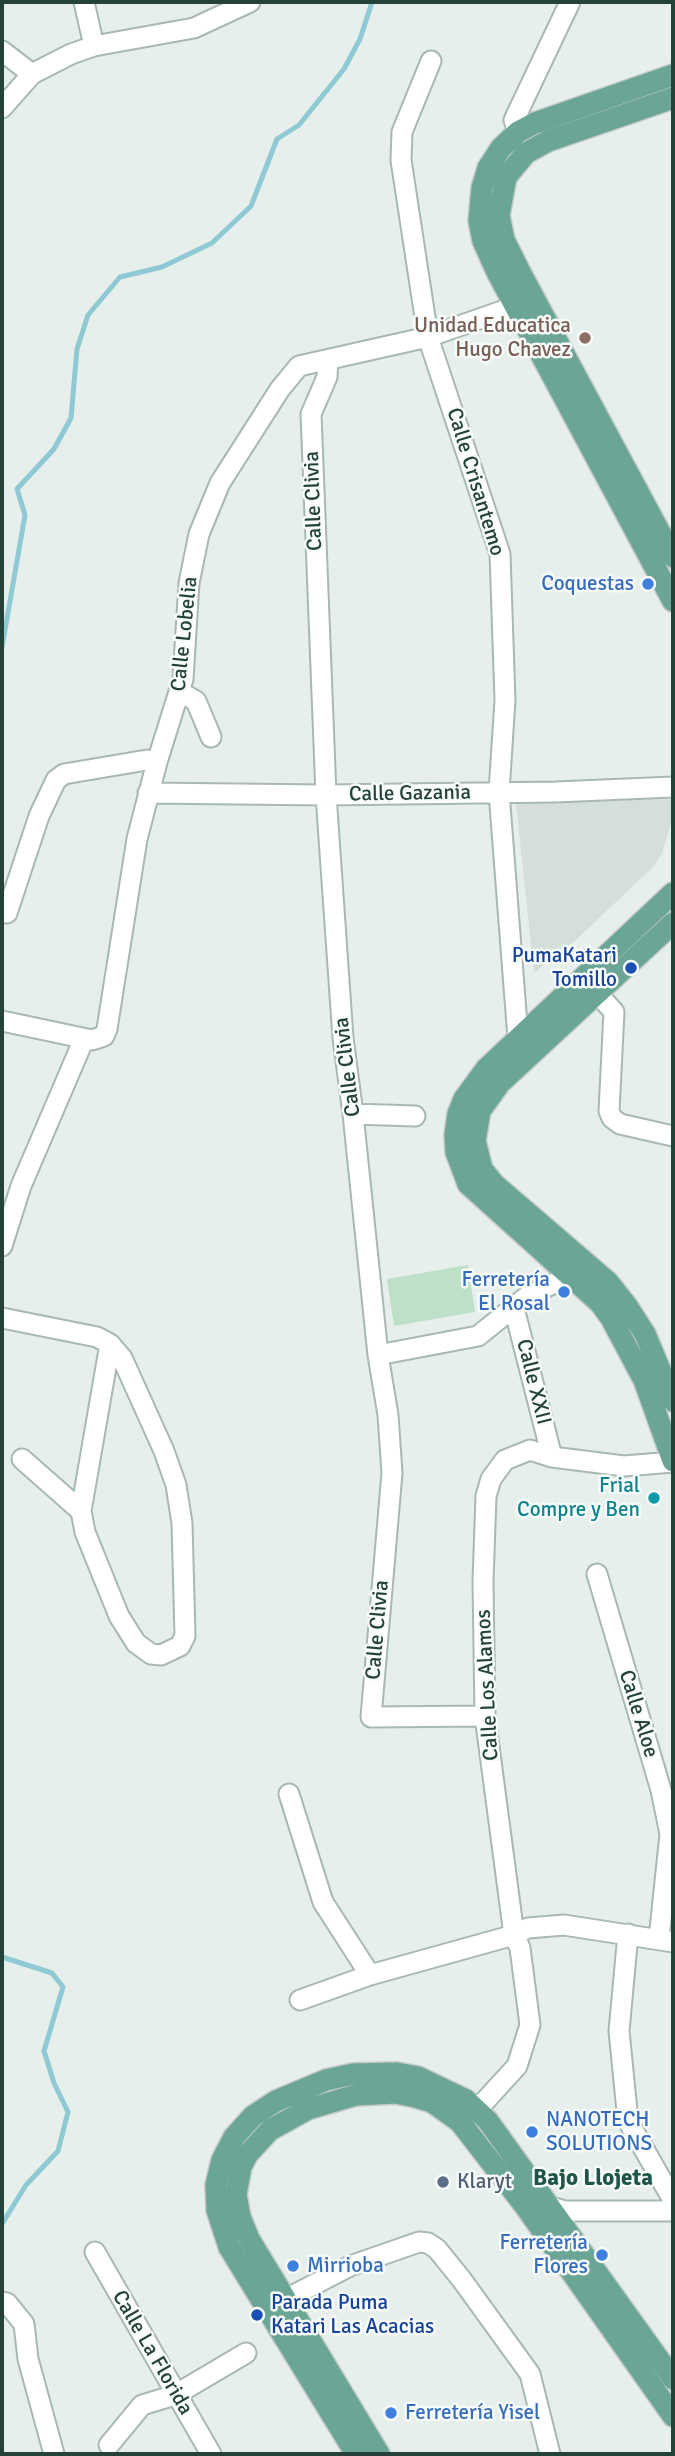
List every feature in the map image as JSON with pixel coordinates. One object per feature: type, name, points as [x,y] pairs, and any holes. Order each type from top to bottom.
[{"type":"main road","points":[[673,75],[535,123],[518,132],[501,148],[497,173],[499,215],[504,240],[525,302],[673,601]]},
{"type":"main road","points":[[497,173],[548,141],[673,98]]},
{"type":"main road","points":[[525,302],[673,557]]},
{"type":"main road","points":[[673,893],[525,1046],[480,1111],[475,1141],[482,1169],[514,1202],[608,1282],[628,1306],[645,1334],[673,1401]]},
{"type":"main road","points":[[673,923],[597,993],[525,1046],[486,1069],[464,1099],[458,1114],[456,1152],[468,1184],[485,1203],[567,1272],[660,1374],[673,1462]]},
{"type":"main road","points":[[356,2454],[276,2305],[240,2217],[238,2181],[241,2167],[256,2143],[279,2124],[308,2109],[335,2100],[376,2093],[396,2093],[468,2115],[667,2384],[673,2416]]},
{"type":"main road","points":[[276,2305],[379,2454]]},
{"type":"street","points":[[84,2],[94,46]]},
{"type":"street","points":[[2,108],[32,74],[71,54],[94,46],[194,28],[250,2]]},
{"type":"street","points":[[518,132],[514,120],[570,2]]},
{"type":"street","points":[[2,51],[32,74]]},
{"type":"street","name":"Calle Crisantemo","points":[[431,61],[401,132],[401,151],[428,337],[500,554],[505,700],[499,792],[525,1046]]},
{"type":"street","name":"Calle Lobelia","points":[[84,1039],[104,1036],[111,1017],[137,839],[156,762],[180,692],[189,583],[209,505],[299,366],[428,337],[525,302]]},
{"type":"street","name":"Calle Clivia","points":[[328,360],[327,377],[311,414],[326,795],[343,1038],[354,1114],[377,1356],[388,1415],[392,1473],[370,1717],[485,1716]]},
{"type":"street","points":[[180,692],[196,701],[211,737]]},
{"type":"street","points":[[7,912],[50,788],[56,780],[64,774],[147,760],[156,762]]},
{"type":"street","name":"Calle Gazania","points":[[148,793],[326,795],[673,787]]},
{"type":"street","points":[[597,993],[614,1012],[609,1111],[612,1118],[620,1124],[673,1136]]},
{"type":"street","points":[[2,1021],[84,1039],[21,1186],[2,1246]]},
{"type":"street","points":[[354,1114],[415,1116]]},
{"type":"street","points":[[377,1356],[478,1336],[529,1295],[558,1283],[567,1272]]},
{"type":"street","name":"Calle XXII","points":[[514,1308],[552,1457]]},
{"type":"street","points":[[2,1318],[85,1333],[110,1344],[127,1369],[164,1451],[176,1485],[182,1523],[185,1636],[174,1651],[161,1655],[151,1654],[135,1643],[110,1595],[81,1511],[110,1344]]},
{"type":"street","name":"Calle Los Alamos","points":[[468,2115],[485,2101],[517,2066],[530,2025],[520,1948],[514,1936],[485,1716],[483,1581],[486,1496],[491,1479],[505,1460],[530,1450],[552,1457],[624,1466],[673,1462]]},
{"type":"street","points":[[22,1459],[81,1511]]},
{"type":"street","name":"Calle Aloe","points":[[597,1574],[661,1790],[670,1834],[666,1940]]},
{"type":"street","points":[[289,1794],[323,1902],[370,1975]]},
{"type":"street","points":[[300,2000],[370,1975],[514,1936],[528,1928],[564,1925],[666,1940]]},
{"type":"street","points":[[628,1934],[618,2031],[628,2121],[673,2200]]},
{"type":"street","points":[[540,2211],[673,2211]]},
{"type":"street","points":[[276,2305],[349,2266],[419,2242],[428,2243],[437,2249],[462,2280],[530,2374],[550,2454]]},
{"type":"street","name":"Calle La Florida","points":[[95,2252],[211,2454]]},
{"type":"street","points":[[2,2302],[6,2303],[24,2324],[28,2359],[54,2454]]},
{"type":"street","points":[[109,2445],[142,2405],[175,2395],[246,2353]]},
{"type":"shaded area","points":[[673,799],[673,817],[662,853],[654,866],[577,939],[534,973],[516,803]]},
{"type":"green space","points":[[468,1265],[475,1312],[394,1326],[387,1279]]},
{"type":"waterway","points":[[2,647],[25,515],[17,489],[54,449],[71,418],[77,349],[88,315],[120,277],[162,267],[212,243],[251,206],[277,139],[299,125],[344,69],[360,39],[372,2]]},
{"type":"waterway","points":[[2,1957],[52,1973],[63,1987],[44,2051],[54,2083],[68,2112],[58,2151],[26,2185],[2,2224]]},
{"type":"place","name":"Unidad Educatica Hugo Chavez","points":[[585,338]]},
{"type":"place","name":"Coquestas","points":[[648,584]]},
{"type":"place","name":"PumaKatari Tomillo","points":[[631,968]]},
{"type":"place","name":"Ferretería El Rosal","points":[[564,1292]]},
{"type":"place","name":"Frial Compre y Ben","points":[[654,1498]]},
{"type":"place","name":"NANOTECH SOLUTIONS","points":[[532,2132]]},
{"type":"place","name":"Klaryt","points":[[443,2182]]},
{"type":"place","name":"Ferretería Flores","points":[[602,2255]]},
{"type":"place","name":"Mirrioba","points":[[293,2266]]},
{"type":"place","name":"Parada Puma Katari Las Acacias","points":[[257,2315]]},
{"type":"place","name":"Ferretería Yisel","points":[[391,2413]]},
{"type":"district","name":"Bajo Llojeta","points":[[593,2179]]}]
